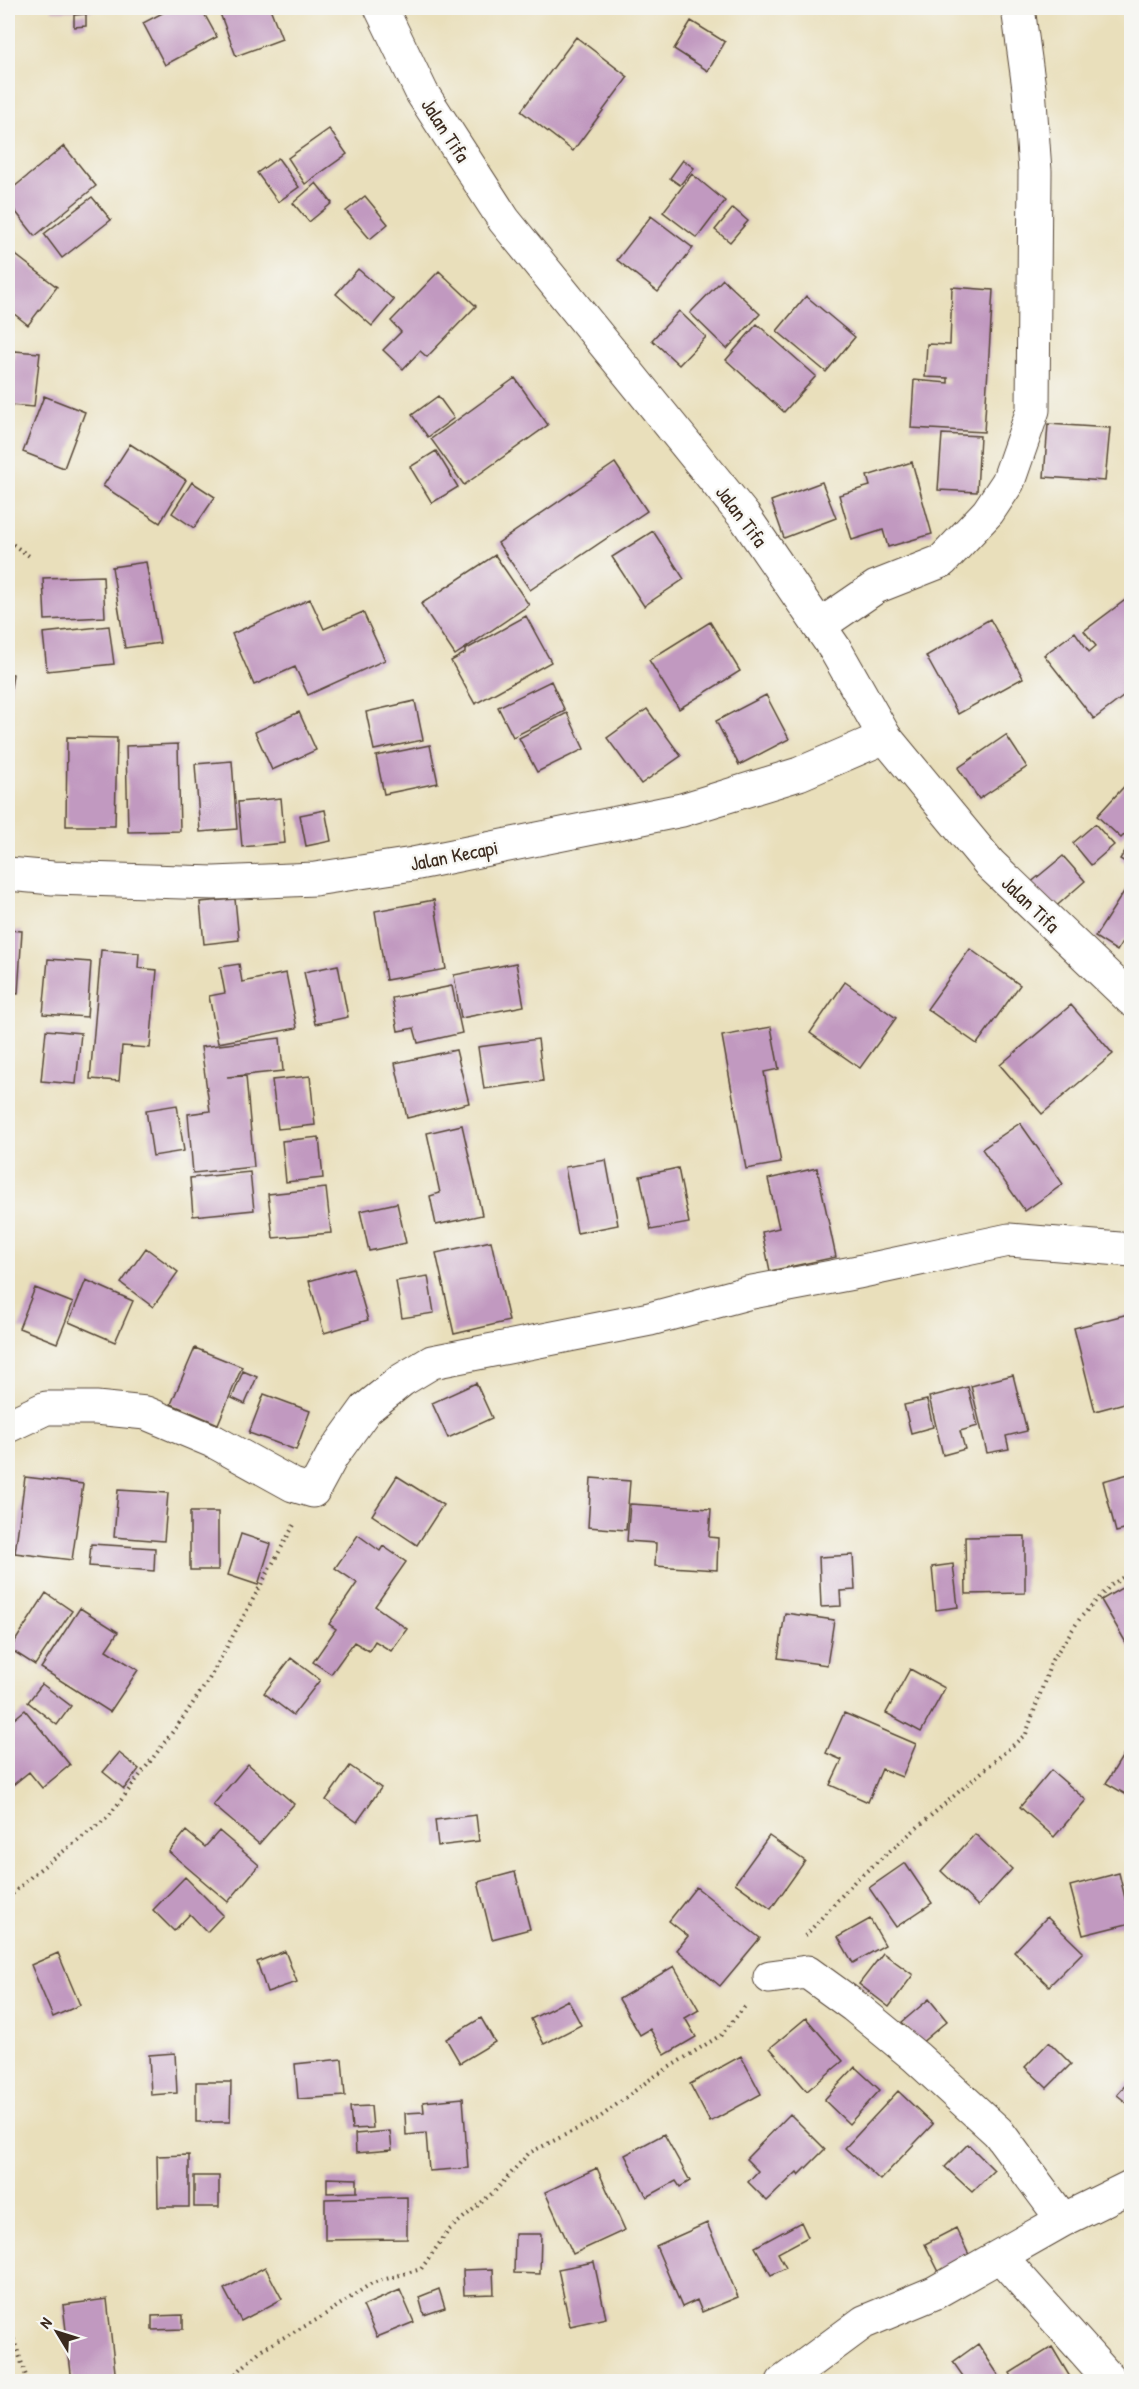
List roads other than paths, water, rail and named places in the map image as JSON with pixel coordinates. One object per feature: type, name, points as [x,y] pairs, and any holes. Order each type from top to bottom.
[{"type":"street","name":"Jalan Tifa","points":[[381,8],[422,93],[504,220],[744,516],[819,626],[885,737],[990,864],[1131,1000]]},
{"type":"street","points":[[819,626],[876,587],[942,561],[988,512],[1008,482],[1033,410],[1035,171],[1029,88],[1018,8]]},
{"type":"street","name":"Jalan Kecapi","points":[[8,874],[53,878],[214,883],[326,878],[413,864],[682,810],[800,774],[885,737]]},
{"type":"street","points":[[8,1426],[46,1408],[96,1408],[146,1413],[215,1442],[293,1485],[313,1491],[333,1456],[366,1409],[402,1380],[432,1362],[650,1319],[747,1293],[1009,1240],[1131,1250]]},
{"type":"street","points":[[770,1977],[807,1972],[854,2006],[916,2057],[998,2132],[1063,2220]]},
{"type":"street","points":[[783,2382],[864,2322],[934,2293],[1063,2220],[1131,2186]]},
{"type":"street","points":[[1000,2256],[1112,2382]]}]
